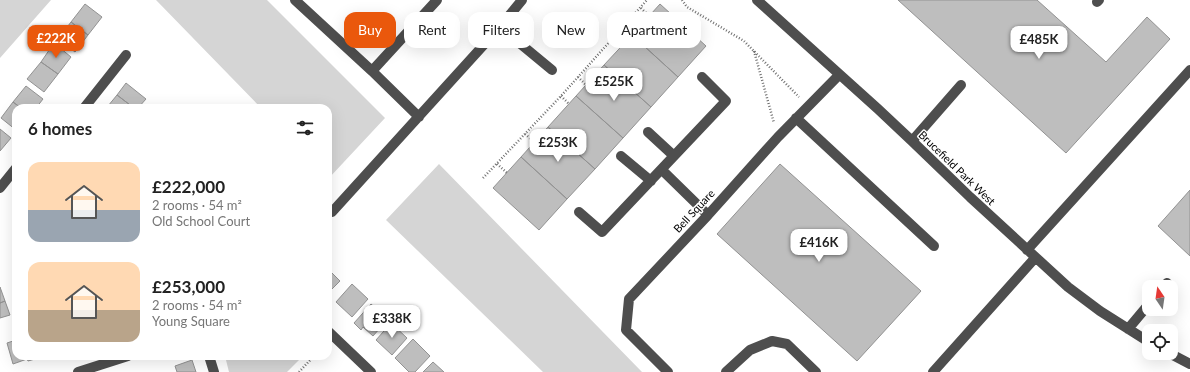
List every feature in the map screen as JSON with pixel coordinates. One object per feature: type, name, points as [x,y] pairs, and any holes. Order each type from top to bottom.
[{"type":"street","points":[[295,0],[372,70],[419,117]]},
{"type":"street","points":[[372,70],[437,0]]},
{"type":"street","points":[[512,12],[522,0]]},
{"type":"street","name":"Brucefield Park West","points":[[757,0],[912,141],[1035,258],[1073,291],[1100,311],[1142,338]]},
{"type":"street","points":[[332,212],[481,48]]},
{"type":"street","points":[[525,48],[552,70]]},
{"type":"street","points":[[87,104],[126,54]]},
{"type":"street","points":[[1026,250],[1190,70]]},
{"type":"street","name":"Bell Square","points":[[668,372],[626,330],[629,299],[708,215],[778,136],[839,75]]},
{"type":"street","points":[[579,212],[602,232],[726,101],[702,77]]},
{"type":"street","points":[[912,141],[961,85]]},
{"type":"street","points":[[796,118],[934,246]]},
{"type":"street","points":[[648,132],[674,156]]},
{"type":"street","points":[[621,156],[651,181]]},
{"type":"street","points":[[662,170],[708,215]]},
{"type":"street","points":[[0,188],[12,173]]},
{"type":"street","points":[[933,372],[1035,258]]},
{"type":"street","points":[[1128,329],[1142,312]]},
{"type":"street","points":[[332,335],[371,372]]},
{"type":"street","points":[[726,372],[750,350],[772,341],[787,344],[816,372]]},
{"type":"street","points":[[1178,358],[1190,364]]},
{"type":"street","points":[[78,372],[116,360]]},
{"type":"street","points":[[210,360],[214,372]]},
{"type":"path","points":[[636,12],[647,0]]},
{"type":"path","points":[[682,0],[687,7],[744,41],[808,107]]},
{"type":"path","points":[[640,8],[644,12]]},
{"type":"path","points":[[483,178],[498,164],[607,45]]},
{"type":"path","points":[[754,51],[778,136]]},
{"type":"path","points":[[578,77],[586,85]]},
{"type":"path","points":[[561,96],[569,104]]},
{"type":"path","points":[[525,134],[534,142]]},
{"type":"path","points":[[498,164],[507,172]]},
{"type":"path","points":[[299,372],[310,360]]},
{"type":"shaded area","points":[[0,0],[51,0],[0,58]]},
{"type":"shaded area","points":[[156,0],[267,0],[385,118],[332,175],[332,104],[257,104]]},
{"type":"shaded area","points":[[439,164],[642,372],[543,372],[386,220]]},
{"type":"shaded area","points":[[226,360],[299,360],[287,372],[229,372]]},
{"type":"building","points":[[898,0],[1037,0],[1106,62],[1147,17],[1170,39],[1066,153]]},
{"type":"building","points":[[85,4],[102,17],[88,35],[71,22]]},
{"type":"building","points":[[660,4],[669,12],[653,12]]},
{"type":"building","points":[[71,22],[88,35],[75,52],[58,39]]},
{"type":"building","points":[[701,41],[706,46],[678,77],[646,48],[701,48]]},
{"type":"building","points":[[54,43],[71,57],[58,74],[41,62]]},
{"type":"building","points":[[620,48],[646,48],[678,77],[651,107],[604,65]]},
{"type":"building","points":[[41,62],[58,74],[44,92],[27,79]]},
{"type":"building","points":[[604,65],[651,107],[623,138],[576,96]]},
{"type":"building","points":[[126,83],[146,99],[142,104],[129,104],[117,95]]},
{"type":"building","points":[[26,86],[43,99],[39,104],[16,104],[13,102]]},
{"type":"building","points":[[117,95],[129,104],[110,104]]},
{"type":"building","points":[[576,96],[623,138],[595,169],[548,127]]},
{"type":"building","points":[[13,102],[16,104],[12,104],[12,127],[1,118]]},
{"type":"building","points":[[548,127],[595,169],[567,199],[521,157]]},
{"type":"building","points":[[0,129],[11,138],[0,151]]},
{"type":"building","points":[[521,157],[567,199],[539,230],[493,188]]},
{"type":"building","points":[[780,164],[921,291],[857,361],[717,234]]},
{"type":"building","points":[[1190,190],[1190,256],[1158,226]]},
{"type":"building","points":[[332,273],[340,281],[332,289]]},
{"type":"building","points":[[352,284],[368,299],[352,317],[336,302]]},
{"type":"building","points":[[0,287],[5,301],[0,303]]},
{"type":"building","points":[[5,301],[10,315],[0,318],[0,303]]},
{"type":"building","points":[[371,304],[388,319],[373,336],[363,327],[361,330],[354,323]]},
{"type":"building","points":[[391,323],[407,338],[392,355],[376,340]]},
{"type":"building","points":[[413,339],[430,356],[415,372],[409,372],[395,358]]},
{"type":"building","points":[[12,341],[12,360],[24,360],[13,364],[7,343]]},
{"type":"building","points":[[192,360],[196,372],[177,372],[175,366]]},
{"type":"building","points":[[433,362],[444,372],[423,372]]}]
